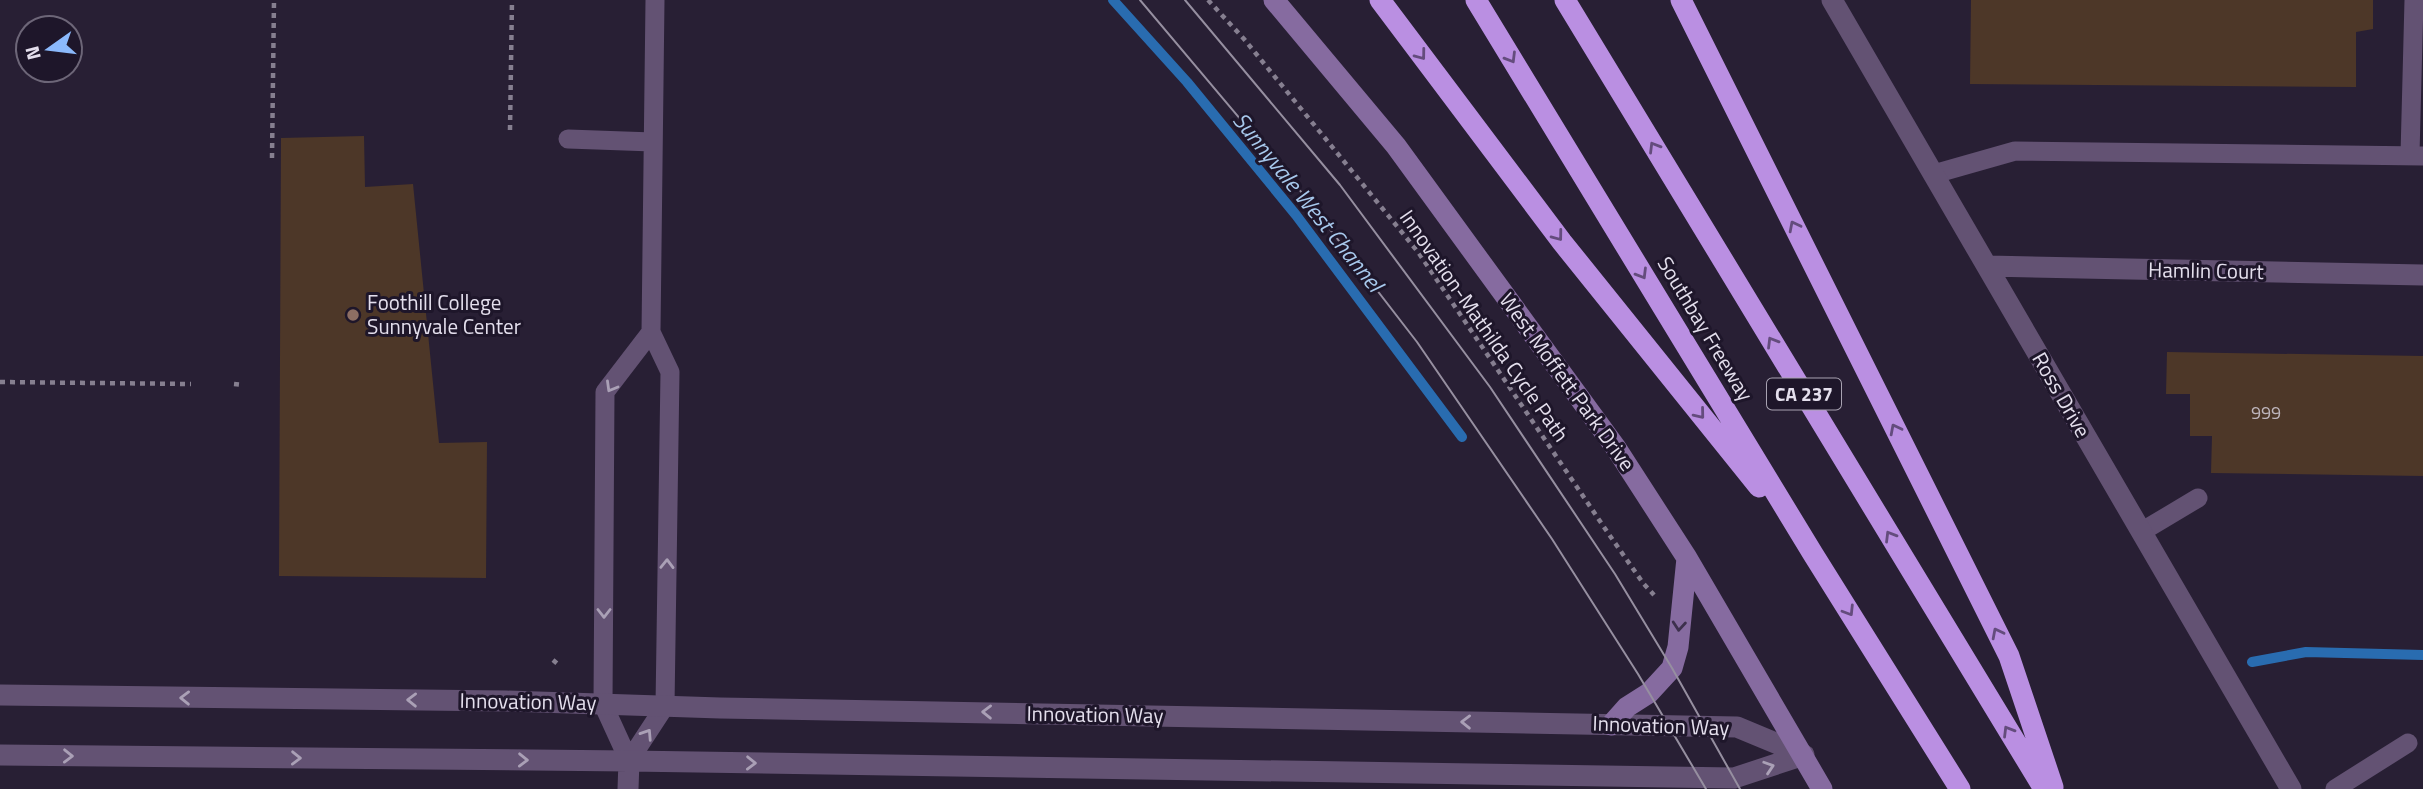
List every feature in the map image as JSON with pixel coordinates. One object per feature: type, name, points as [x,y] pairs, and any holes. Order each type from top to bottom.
[{"type":"highway","points":[[1380,0],[1562,243],[1813,554]]},
{"type":"highway","name":"Southbay Freeway","points":[[1476,0],[1813,554],[1960,789]]},
{"type":"highway","name":"CA 237","points":[[1564,0],[2044,789]]},
{"type":"highway","points":[[1682,0],[2008,656],[2054,789]]},
{"type":"main road","name":"West Moffett Park Drive","points":[[1274,0],[1396,146],[1616,448],[1687,558],[1822,789]]},
{"type":"main road","points":[[1611,725],[1627,707],[1649,693],[1672,668],[1678,647],[1687,558]]},
{"type":"street","name":"Ross Drive","points":[[1832,0],[2291,789]]},
{"type":"street","name":"Hamlin Court","points":[[1988,267],[2423,275]]},
{"type":"street","name":"Innovation Way","points":[[0,695],[603,704],[1737,727],[1804,755]]},
{"type":"street","points":[[0,755],[629,761],[1734,778],[1804,755]]},
{"type":"street","points":[[628,789],[629,761]]},
{"type":"lane","points":[[629,761],[665,706],[670,372],[651,332],[655,0]]},
{"type":"lane","points":[[1934,174],[2014,151],[2416,155],[2414,0]]},
{"type":"lane","points":[[568,139],[653,142]]},
{"type":"lane","points":[[629,761],[603,704],[605,392],[651,332]]},
{"type":"lane","points":[[2141,532],[2198,498]]},
{"type":"lane","points":[[2335,789],[2408,743]]},
{"type":"path","points":[[272,158],[274,0]]},
{"type":"path","points":[[510,130],[512,0]]},
{"type":"path","name":"Innovation-Mathilda Cycle Path","points":[[1208,0],[1244,39],[1419,252],[1643,583]]},
{"type":"path","points":[[0,382],[191,384]]},
{"type":"path","points":[[234,384],[243,385]]},
{"type":"path","points":[[553,660],[559,666]]},
{"type":"building","points":[[1971,0],[2373,0],[2373,29],[2356,32],[2356,87],[1970,84]]},
{"type":"building","name":"Foothill College Sunnyvale Center","points":[[364,136],[365,187],[413,184],[439,443],[487,442],[486,578],[279,576],[281,138]]},
{"type":"building","points":[[2167,352],[2423,356],[2423,476],[2211,473],[2212,436],[2190,436],[2190,394],[2166,394]]},
{"type":"waterway","name":"Sunnyvale West Channel","points":[[1113,0],[1187,82],[1296,215],[1462,437]]},
{"type":"waterway","name":"Sunnyvale West Channel","points":[[2252,662],[2306,652],[2423,655]]},
{"type":"tram line","points":[[1140,0],[1295,184],[1417,342],[1552,539],[1638,674],[1706,789]]},
{"type":"tram line","points":[[1185,0],[1340,185],[1490,387],[1615,574],[1740,789]]},
{"type":"place","name":"Foothill College Sunnyvale Center","points":[[353,315]]}]
